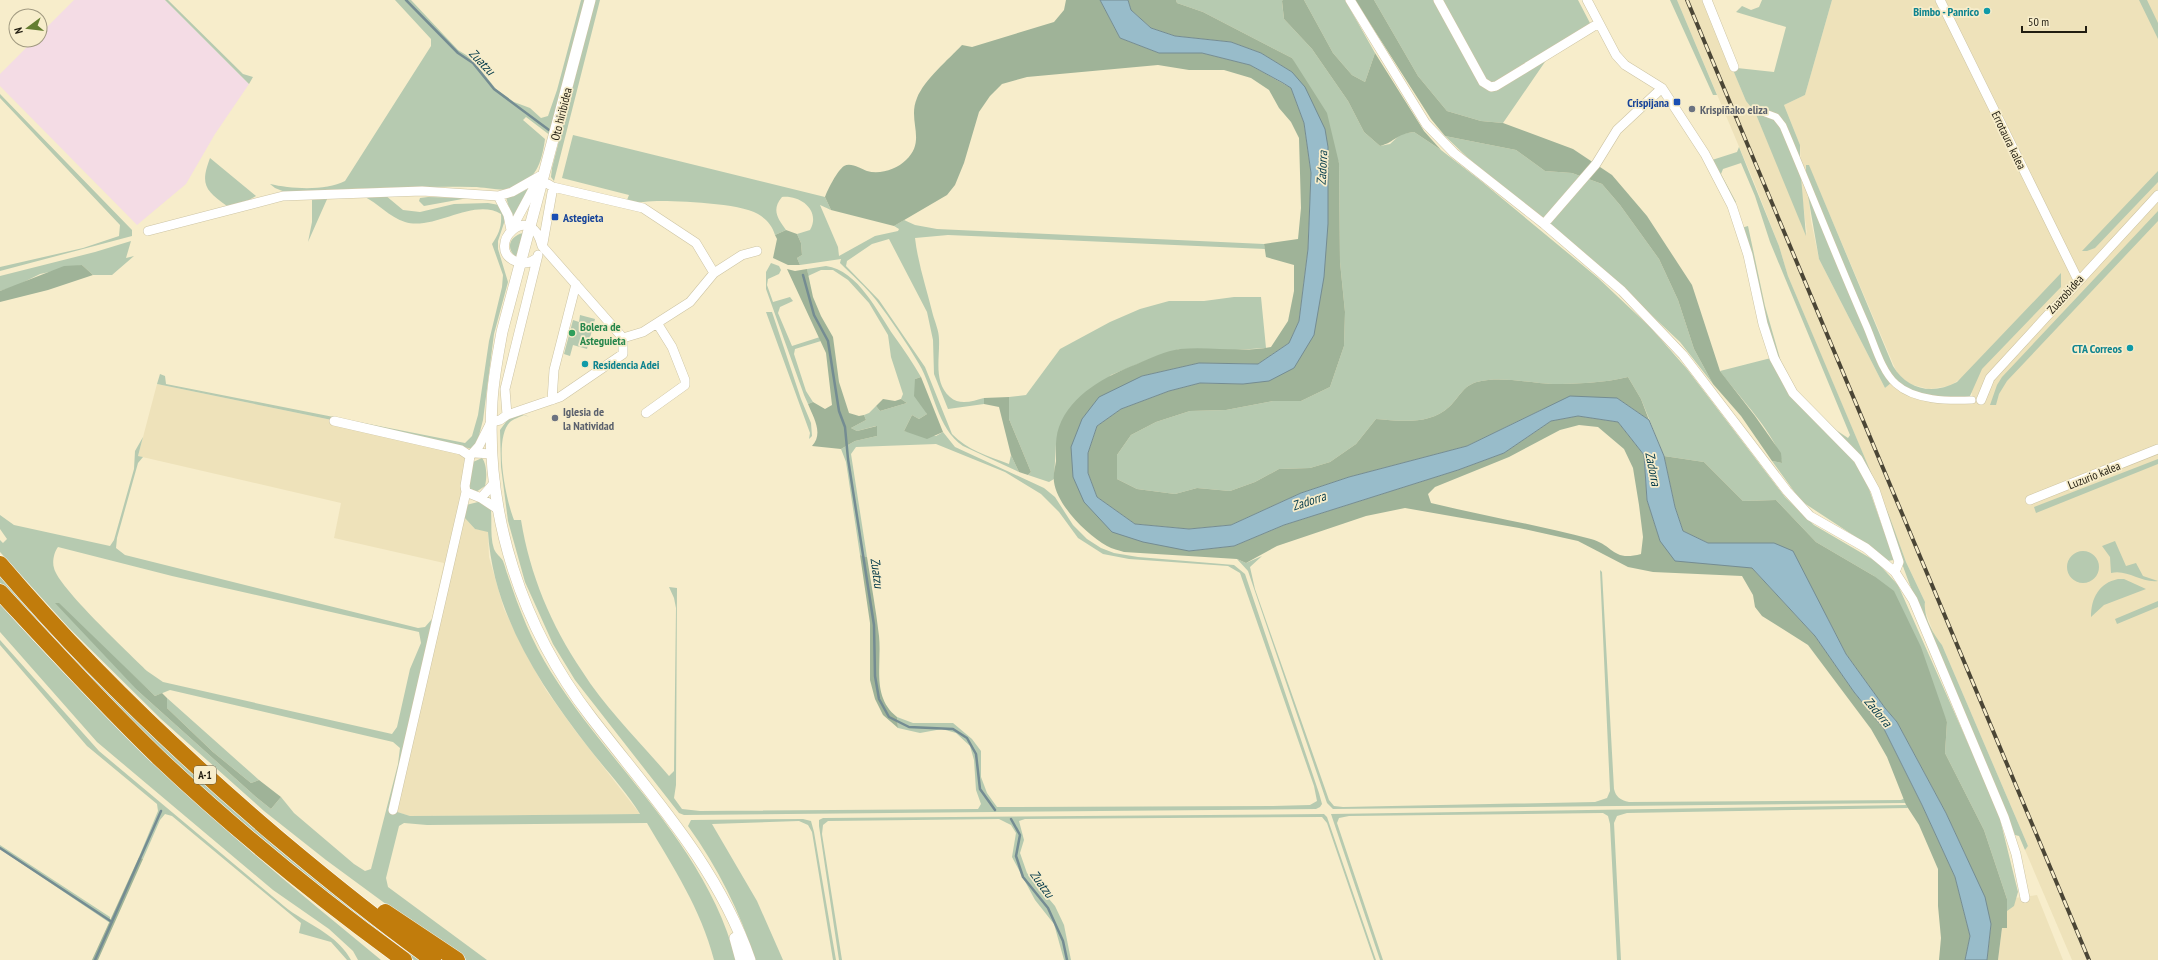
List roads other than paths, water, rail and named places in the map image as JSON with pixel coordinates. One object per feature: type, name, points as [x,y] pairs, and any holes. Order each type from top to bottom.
[{"type":"highway","name":"A-1","points":[[0,564],[125,699],[215,784],[338,888],[433,960]]},
{"type":"highway","name":"A-1","points":[[0,592],[83,682],[159,758],[254,842],[347,918],[404,960]]},
{"type":"highway","points":[[265,826],[395,919],[457,960]]},
{"type":"highway","points":[[347,918],[389,960]]},
{"type":"street","name":"Oto hiribidea","points":[[590,0],[549,162],[542,178],[531,227],[502,332],[494,384],[491,422],[494,482],[499,510],[516,579],[538,634],[552,660],[586,711],[672,818],[706,869]]},
{"type":"street","points":[[1350,0],[1426,124],[1454,153],[1544,224],[1622,292],[1683,355],[1787,492],[1810,516],[1866,548],[1895,572],[1913,600],[2004,817],[2016,854],[2025,898]]},
{"type":"street","points":[[1438,0],[1483,82],[1491,87],[1496,86],[1599,23]]},
{"type":"street","points":[[1587,0],[1616,54],[1625,65],[1662,88],[1705,154],[1732,206],[1748,256],[1763,324],[1774,358],[1793,393],[1858,459],[1875,490],[1899,562],[1895,572]]},
{"type":"street","points":[[1707,0],[1734,67]]},
{"type":"street","name":"Errotaura kalea","points":[[1940,0],[2078,280]]},
{"type":"street","points":[[1544,224],[1596,164],[1617,130],[1662,88]]},
{"type":"street","points":[[1760,111],[1776,116],[1783,126],[1861,314],[1887,372],[1895,383],[1905,391],[1919,396],[1972,400]]},
{"type":"street","points":[[542,178],[553,187],[643,208],[696,243],[714,273]]},
{"type":"street","points":[[148,231],[283,196],[422,190],[498,196],[512,192],[542,178]]},
{"type":"street","points":[[537,258],[529,263],[520,263],[512,260],[505,249],[506,236],[542,178]]},
{"type":"street","points":[[507,415],[505,389],[537,258],[542,246],[553,187]]},
{"type":"street","name":"Zuazobidea","points":[[1982,400],[1990,378],[2078,280],[2158,195]]},
{"type":"street","points":[[498,196],[508,215],[511,230]]},
{"type":"street","points":[[393,810],[466,492],[465,486],[472,454],[491,422],[560,397],[623,354],[623,338],[542,246],[540,235],[531,227],[524,226],[511,230]]},
{"type":"street","points":[[623,338],[643,332],[690,302],[714,273],[742,255],[757,251]]},
{"type":"street","points":[[552,400],[554,370],[576,284]]},
{"type":"street","points":[[646,413],[685,385],[685,380],[672,347],[657,323]]},
{"type":"street","points":[[334,422],[461,450],[472,454],[492,454]]},
{"type":"street","name":"Luzurio kalea","points":[[2030,500],[2158,449]]},
{"type":"street","points":[[481,498],[494,482]]},
{"type":"street","points":[[466,492],[481,498],[499,510]]},
{"type":"street","points":[[706,869],[734,934],[741,960]]},
{"type":"street","points":[[706,869],[726,901],[741,934],[750,960]]},
{"type":"water","name":"Zadorra","points":[[1100,0],[1128,0],[1131,10],[1151,28],[1175,36],[1231,42],[1261,53],[1292,72],[1305,87],[1325,129],[1328,147],[1328,224],[1324,277],[1314,335],[1294,368],[1269,381],[1243,384],[1200,383],[1169,391],[1121,409],[1097,426],[1088,453],[1088,473],[1097,497],[1135,524],[1189,529],[1231,525],[1301,493],[1349,477],[1467,446],[1570,396],[1617,398],[1649,420],[1664,456],[1675,507],[1683,531],[1708,543],[1774,543],[1793,551],[1846,654],[1897,722],[1946,813],[1985,897],[1991,924],[1987,960],[1965,960],[1970,936],[1955,877],[1922,805],[1884,729],[1854,692],[1815,636],[1752,568],[1675,561],[1660,541],[1647,500],[1644,455],[1618,422],[1578,416],[1551,421],[1504,453],[1458,470],[1284,525],[1234,546],[1189,551],[1143,542],[1112,532],[1084,502],[1073,477],[1071,447],[1082,419],[1099,397],[1142,376],[1199,363],[1258,364],[1289,343],[1299,321],[1308,249],[1311,173],[1304,123],[1291,88],[1250,65],[1202,53],[1159,53],[1120,38]]},
{"type":"waterway","name":"Zuatzu","points":[[406,0],[458,53],[473,63],[494,89],[549,130]]},
{"type":"waterway","name":"Zuatzu","points":[[803,275],[814,315],[828,341],[839,411],[845,427],[848,459],[874,625],[875,676],[879,699],[889,717],[909,727],[953,729],[967,738],[976,754],[980,789],[995,810]]},
{"type":"waterway","points":[[95,960],[161,811]]},
{"type":"waterway","name":"Zuatzu","points":[[1011,819],[1020,835],[1016,856],[1023,877],[1048,908],[1063,941],[1067,960]]},
{"type":"waterway","points":[[0,848],[112,922]]},
{"type":"railway","points":[[1687,0],[2089,960]]},
{"type":"place","name":"Bimbo - Panrico","points":[[1987,11]]},
{"type":"place","name":"Crispijana","points":[[1677,102]]},
{"type":"place","name":"Krispiñako eliza","points":[[1692,109]]},
{"type":"place","name":"Astegieta","points":[[555,217]]},
{"type":"place","name":"Bolera de Asteguieta","points":[[572,333]]},
{"type":"place","name":"CTA Correos","points":[[2130,348]]},
{"type":"place","name":"Residencia Adei","points":[[585,364]]},
{"type":"place","name":"Iglesia de la Natividad","points":[[555,418]]}]
